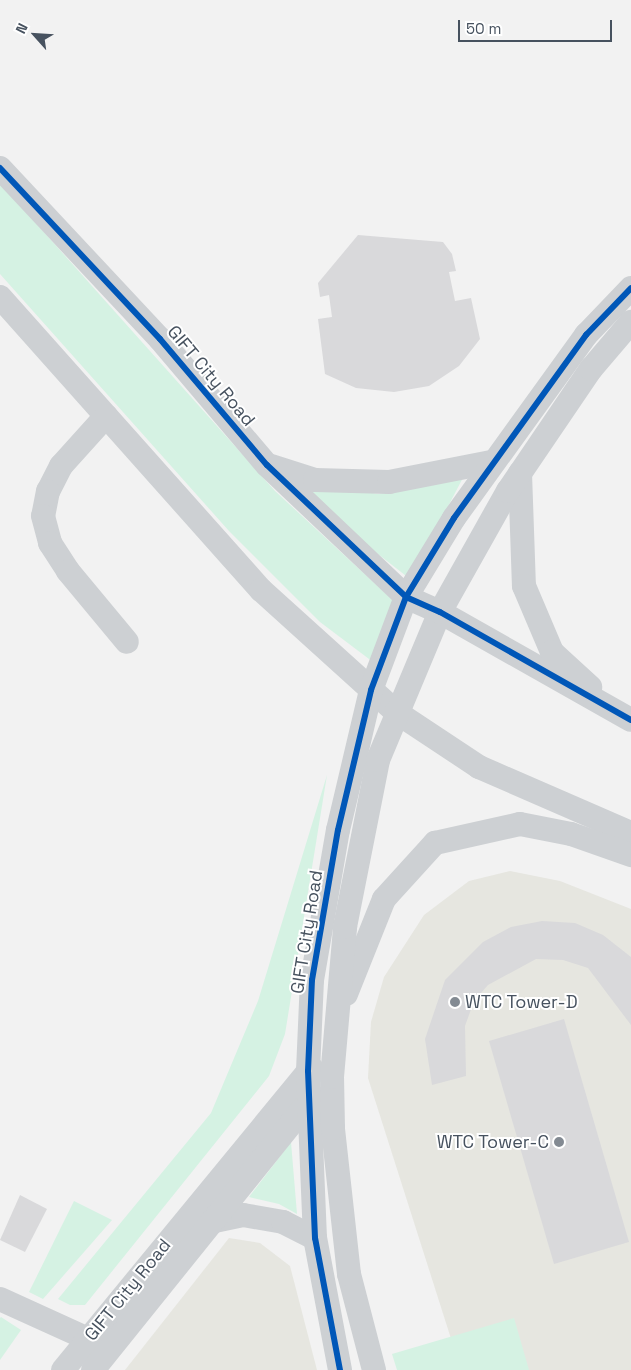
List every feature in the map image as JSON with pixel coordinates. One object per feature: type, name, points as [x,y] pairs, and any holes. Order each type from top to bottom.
[{"type":"street","name":"GIFT City Road","points":[[0,168],[140,316],[267,465],[406,597],[440,612]]},
{"type":"street","name":"GIFT City Road","points":[[340,1370],[315,1238],[307,1101],[312,980],[338,830],[371,690],[406,597],[492,462],[586,335],[631,288]]},
{"type":"street","points":[[0,297],[260,590],[396,712],[479,767],[631,833]]},
{"type":"street","name":"GIFT City Road","points":[[374,1370],[349,1274],[333,1128],[332,1077],[344,927],[358,848],[378,760],[396,712],[440,612],[520,473],[591,369],[631,322]]},
{"type":"street","points":[[106,416],[61,466],[48,491],[43,516],[50,543],[68,571],[127,642]]},
{"type":"street","points":[[267,465],[315,480],[389,482],[492,462]]},
{"type":"street","points":[[520,473],[524,586],[552,652],[626,718]]},
{"type":"street","points":[[440,612],[626,718]]},
{"type":"street","points":[[338,1014],[384,898],[435,843],[520,824],[571,834],[631,855]]},
{"type":"street","name":"GIFT City Road","points":[[63,1370],[335,1038]]},
{"type":"street","name":"GIFT City Road","points":[[93,1370],[307,1101],[332,1077]]},
{"type":"street","points":[[210,1222],[243,1216],[283,1222],[315,1238]]},
{"type":"street","points":[[0,1299],[88,1339]]},
{"type":"shaded area","points":[[510,871],[560,881],[631,909],[631,1370],[461,1370],[368,1078],[371,1022],[384,977],[424,915],[469,881]]},
{"type":"shaded area","points":[[229,1238],[260,1243],[290,1266],[317,1370],[125,1370]]},
{"type":"green space","points":[[0,183],[275,491],[398,605],[373,662],[320,622],[229,531],[0,274]]},
{"type":"green space","points":[[466,472],[410,579],[369,547],[302,483],[379,494]]},
{"type":"green space","points":[[327,775],[285,1034],[269,1076],[85,1305],[70,1305],[58,1299],[211,1113],[258,1001]]},
{"type":"green space","points":[[291,1142],[297,1214],[279,1204],[249,1197]]},
{"type":"green space","points":[[74,1201],[112,1220],[43,1299],[29,1292]]},
{"type":"green space","points":[[0,1318],[21,1330],[0,1360]]},
{"type":"green space","points":[[514,1318],[529,1370],[397,1370],[392,1354]]},
{"type":"building","points":[[358,235],[443,242],[452,254],[456,271],[449,272],[455,301],[471,298],[480,339],[459,366],[429,386],[394,392],[356,388],[325,374],[318,319],[332,317],[329,295],[320,297],[318,283]]},
{"type":"building","name":"WTC Tower-D","points":[[542,921],[575,923],[603,935],[631,957],[631,1025],[588,968],[563,960],[536,959],[488,985],[474,1001],[465,1026],[466,1076],[432,1085],[425,1039],[445,980],[483,942],[511,927]]},
{"type":"building","name":"WTC Tower-C","points":[[564,1019],[629,1242],[554,1264],[489,1041]]},
{"type":"building","points":[[20,1195],[47,1209],[25,1252],[0,1240]]},
{"type":"cycle path","points":[[0,168],[160,339],[267,465],[406,597],[440,612],[631,720]]},
{"type":"cycle path","points":[[340,1370],[315,1238],[308,1071],[312,980],[338,830],[371,690],[406,597],[454,518],[586,335],[631,288]]},
{"type":"place","name":"WTC Tower-D","points":[[455,1002]]},
{"type":"place","name":"WTC Tower-C","points":[[559,1142]]}]
